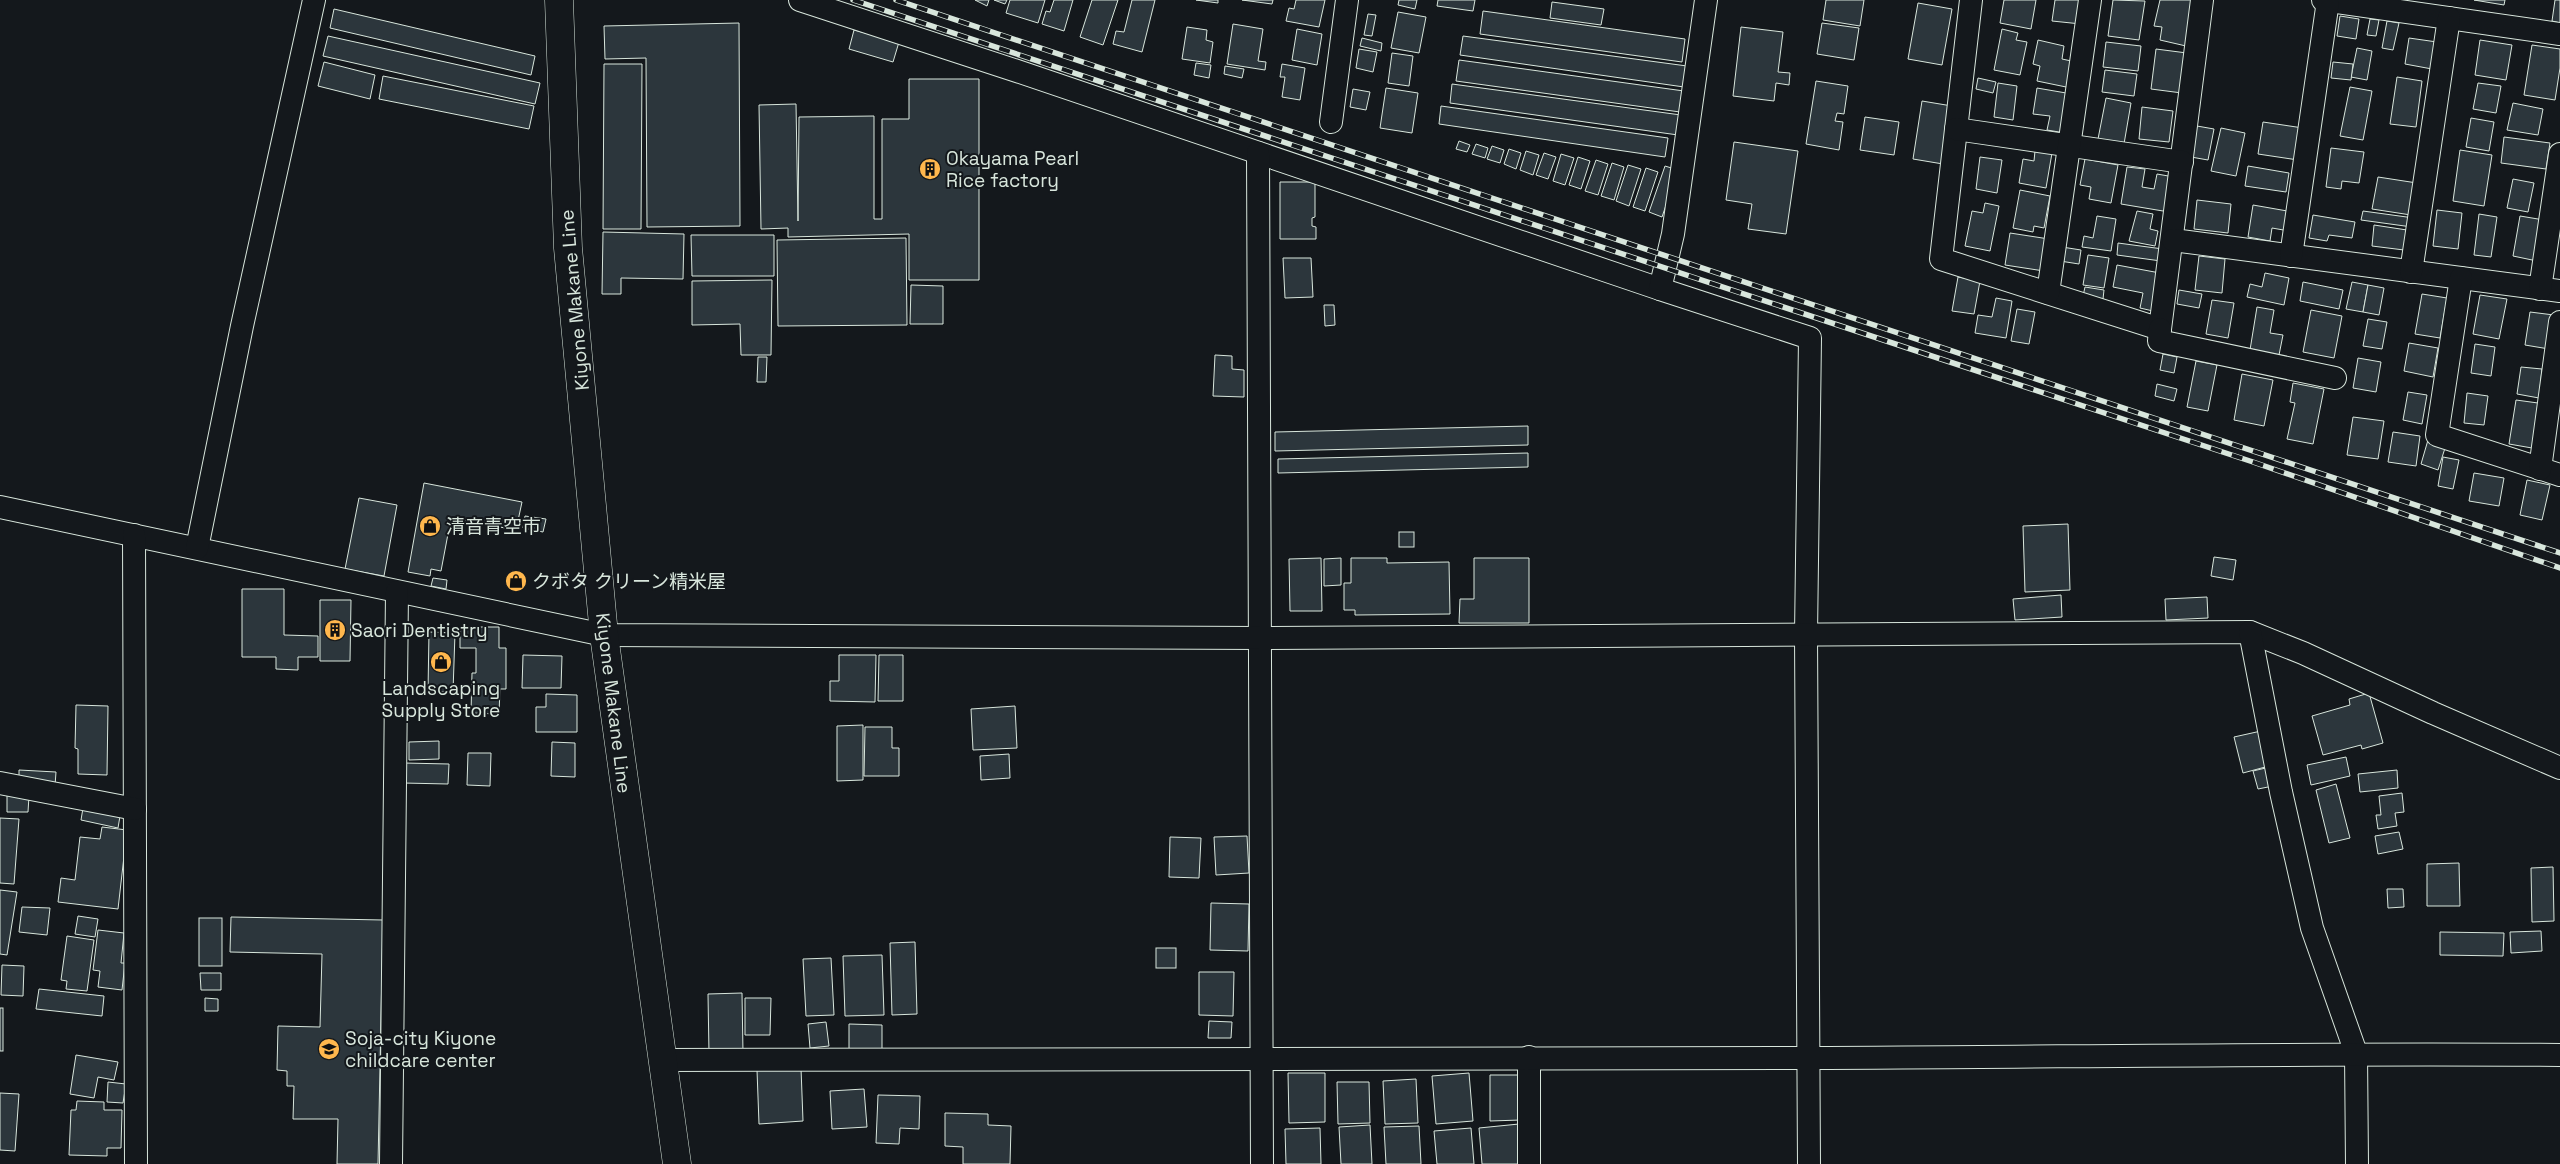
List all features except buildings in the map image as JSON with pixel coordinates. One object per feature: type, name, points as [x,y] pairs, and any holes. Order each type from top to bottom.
[{"type":"main road","name":"Kiyone Makane Line","points":[[558,0],[568,248],[604,635],[677,1164]]},
{"type":"street","points":[[197,548],[242,326],[314,0]]},
{"type":"street","points":[[800,0],[1810,338],[1806,634],[1809,1164]]},
{"type":"street","points":[[1331,122],[1347,0]]},
{"type":"street","points":[[1660,289],[1674,234],[1706,0]]},
{"type":"street","points":[[1972,0],[1941,259],[2160,329]]},
{"type":"street","points":[[2048,293],[2090,0]]},
{"type":"street","points":[[2202,0],[2159,341],[2335,378]]},
{"type":"street","points":[[2291,256],[2326,0],[2560,34]]},
{"type":"street","points":[[2411,272],[2449,18]]},
{"type":"street","points":[[1956,129],[2182,162]]},
{"type":"street","points":[[1258,153],[1262,1164]]},
{"type":"street","points":[[2173,240],[2550,290],[2560,154]]},
{"type":"street","points":[[2461,278],[2436,435],[2550,472],[2560,322]]},
{"type":"street","points":[[0,506],[604,635],[1260,638],[2250,632],[2304,653],[2433,713],[2560,768]]},
{"type":"street","points":[[134,535],[136,1164]]},
{"type":"street","points":[[391,1164],[397,592]]},
{"type":"street","points":[[2250,632],[2281,792],[2312,928],[2356,1053],[2357,1164]]},
{"type":"street","points":[[0,784],[135,809]]},
{"type":"street","points":[[663,1060],[1808,1058],[2356,1053],[2560,1055]]},
{"type":"street","points":[[1529,1057],[1529,1164]]},
{"type":"railway","points":[[853,0],[2253,462],[2560,568]]},
{"type":"railway","points":[[896,0],[2560,553]]},
{"type":"place","name":"Okayama Pearl Rice factory","points":[[930,169]]},
{"type":"place","name":"清音青空市","points":[[430,526]]},
{"type":"place","name":"クボタ クリーン精米屋","points":[[516,581]]},
{"type":"place","name":"Saori Dentistry","points":[[335,630]]},
{"type":"place","name":"Landscaping Supply Store","points":[[441,662]]},
{"type":"place","name":"Soja-city Kiyone childcare center","points":[[329,1049]]}]
